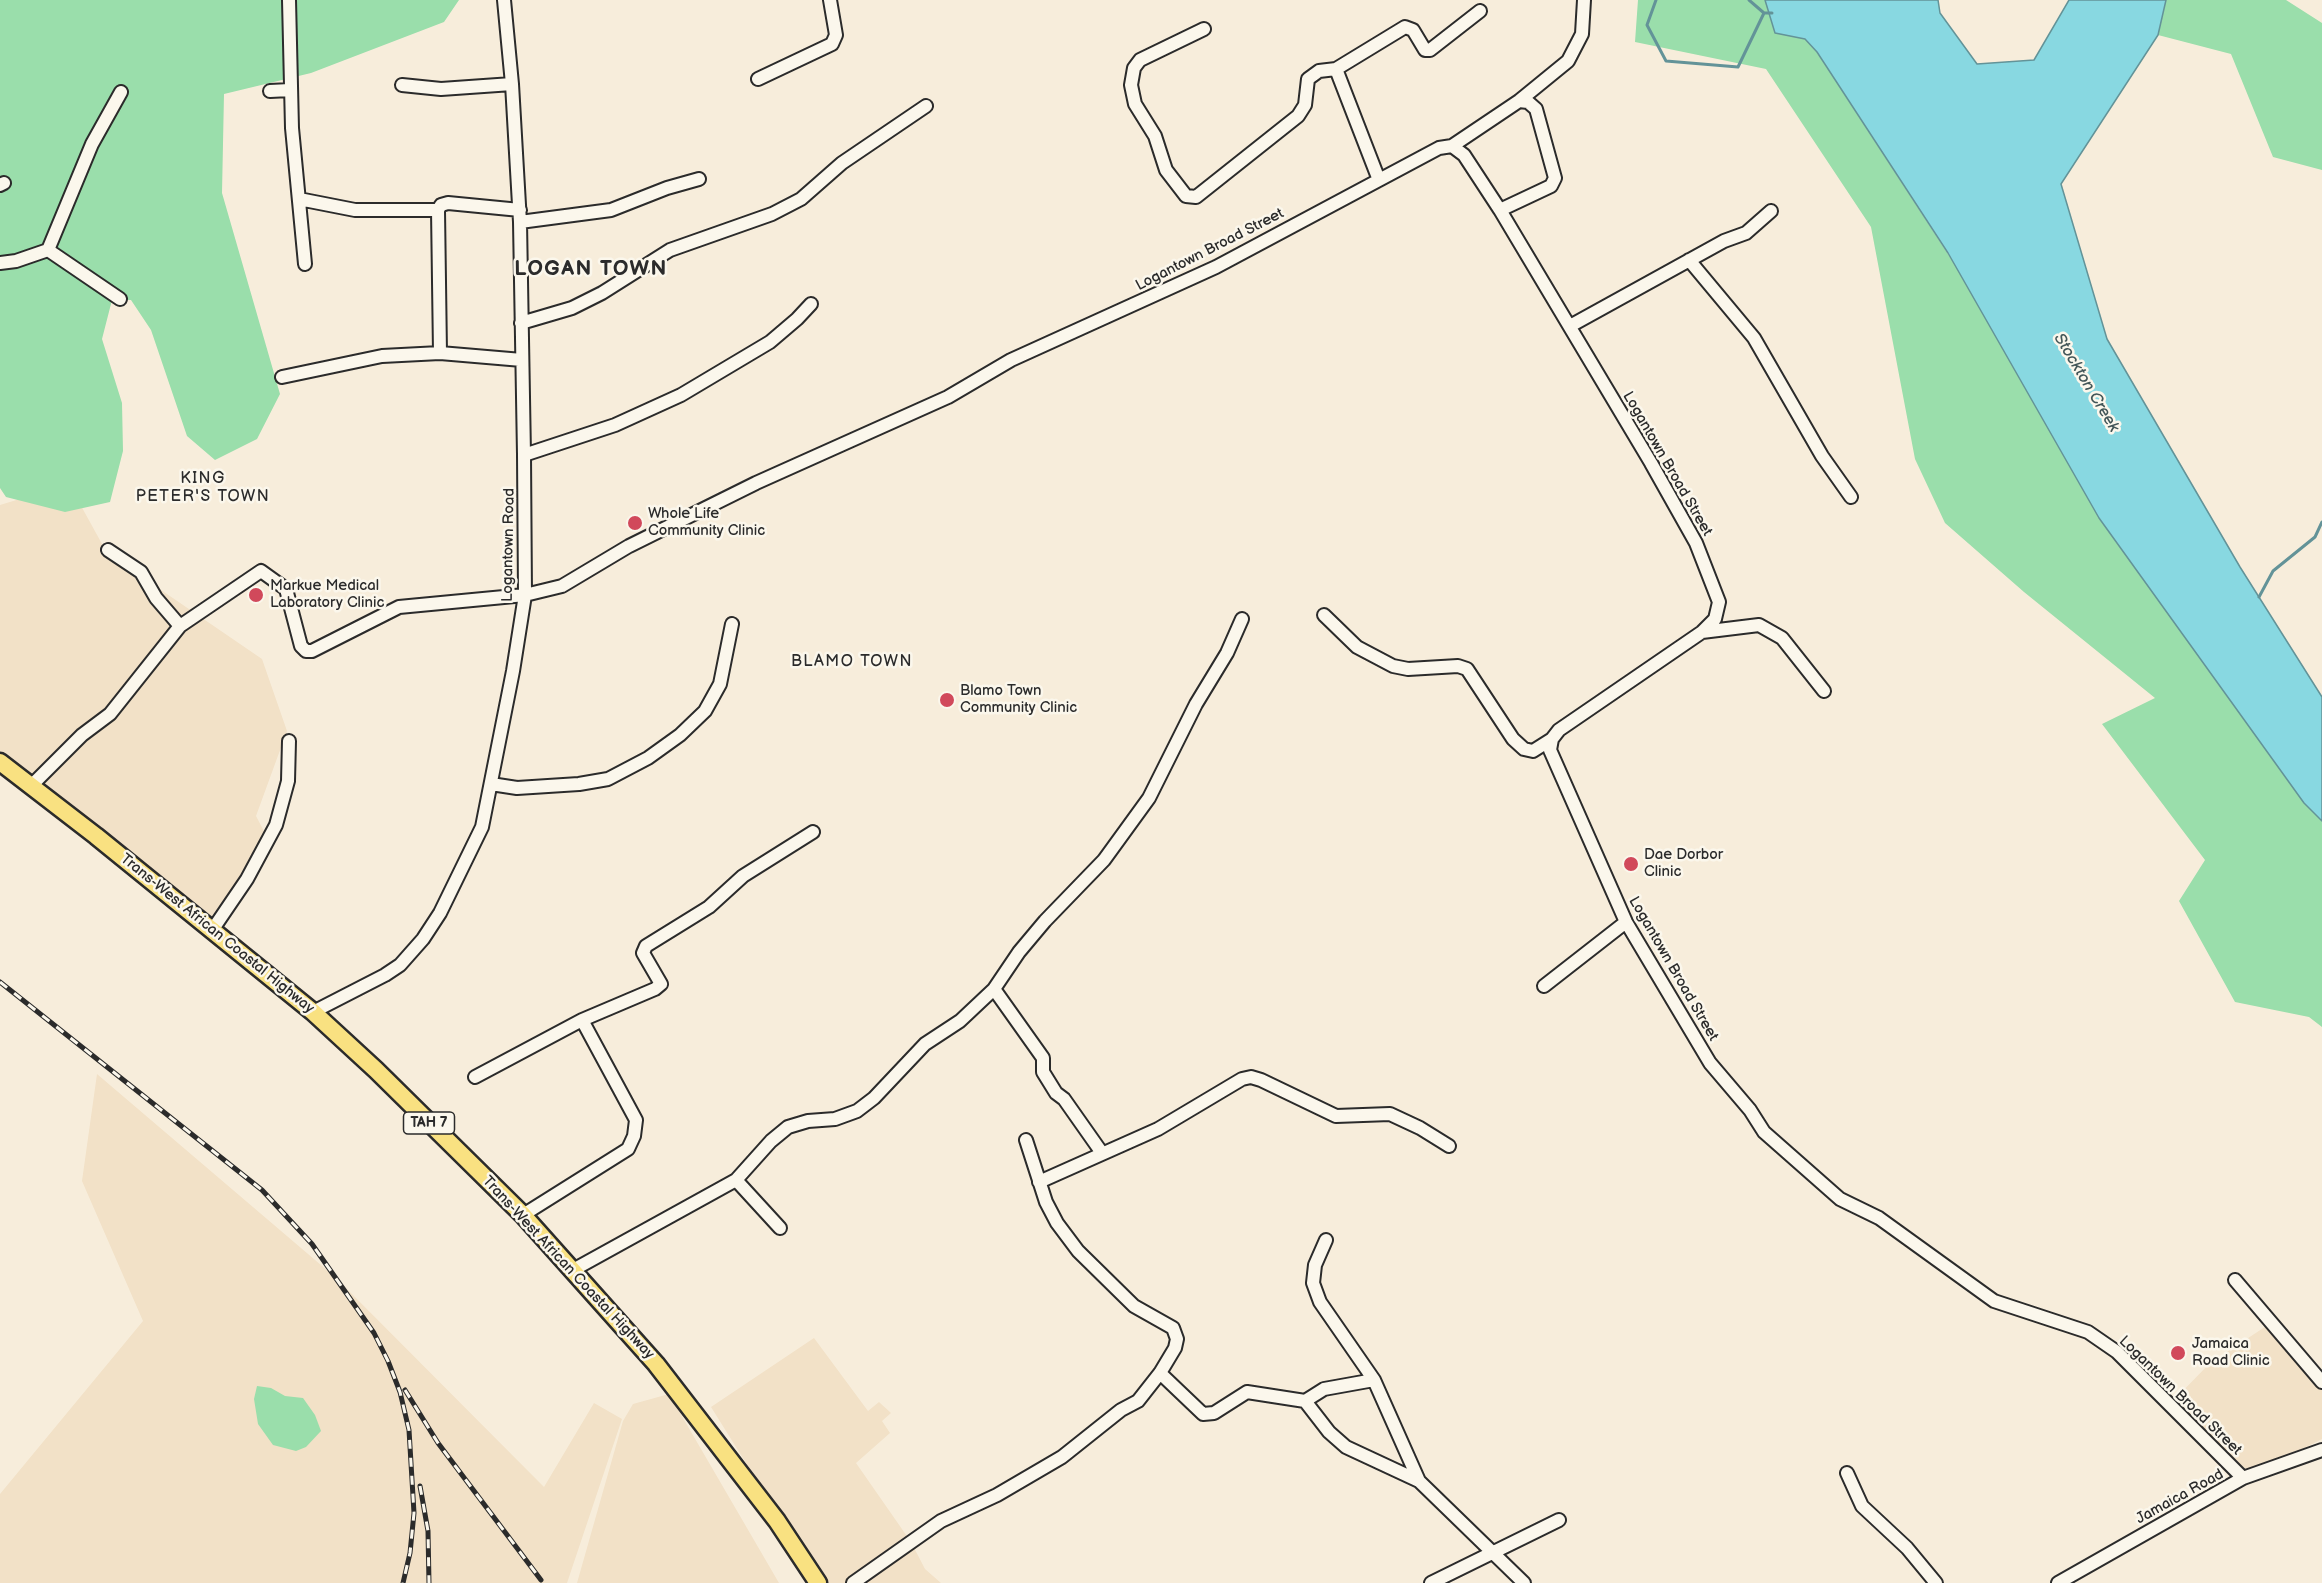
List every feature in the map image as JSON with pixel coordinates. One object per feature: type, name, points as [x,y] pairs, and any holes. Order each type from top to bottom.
[{"type":"highway","name":"Trans-West African Coastal Highway","points":[[0,762],[313,1012],[376,1070],[523,1215],[656,1364],[777,1521],[818,1583]]},
{"type":"street","points":[[289,0],[290,90],[306,264]]},
{"type":"street","name":"Logantown Road","points":[[313,1012],[386,975],[413,952],[423,939],[477,840],[491,784],[525,595],[520,216],[504,0]]},
{"type":"street","points":[[758,79],[832,44],[836,35],[830,0]]},
{"type":"street","points":[[1452,146],[1519,101],[1568,61],[1582,34],[1584,0]]},
{"type":"street","points":[[1204,28],[1140,60],[1134,68],[1131,85],[1135,104],[1155,136],[1166,170],[1186,196],[1196,197],[1298,116],[1307,99],[1308,79],[1319,71],[1336,69],[1405,27],[1413,30],[1425,50],[1430,50],[1480,11]]},
{"type":"street","points":[[1336,69],[1379,180]]},
{"type":"street","points":[[402,85],[441,89],[512,84]]},
{"type":"street","points":[[270,91],[290,90]]},
{"type":"street","points":[[0,263],[16,261],[48,250],[92,144],[121,92]]},
{"type":"street","points":[[1500,210],[1551,186],[1555,178],[1536,109],[1528,102],[1519,101]]},
{"type":"street","points":[[521,323],[572,308],[670,250],[772,214],[801,199],[842,163],[926,106]]},
{"type":"street","name":"Logantown Broad Street","points":[[180,626],[261,571],[286,589],[301,646],[306,651],[399,607],[525,595],[562,586],[629,546],[756,483],[948,397],[1011,360],[1216,267],[1439,148],[1452,146],[1464,155],[1570,326],[1696,543],[1719,602],[1715,619],[1702,632],[1559,730],[1552,739],[1552,758],[1626,922],[1710,1063],[1750,1110],[1764,1132],[1817,1180],[1840,1199],[1879,1218],[1910,1239],[1994,1301],[2088,1332],[2117,1352],[2243,1478]]},
{"type":"street","points":[[440,353],[438,210],[441,205],[448,203],[520,216],[611,210],[667,188],[699,179]]},
{"type":"street","points":[[299,199],[354,210],[438,210]]},
{"type":"street","points":[[1570,326],[1689,260],[1746,233],[1764,220],[1771,211]]},
{"type":"street","points":[[48,250],[120,299]]},
{"type":"street","points":[[1689,260],[1754,338],[1822,456],[1851,497]]},
{"type":"street","points":[[524,455],[615,425],[681,395],[770,342],[811,304]]},
{"type":"street","points":[[282,377],[382,356],[440,353],[522,360]]},
{"type":"street","points":[[31,786],[82,735],[110,714],[180,626],[156,598],[141,572],[108,550]]},
{"type":"street","points":[[1324,615],[1357,648],[1393,666],[1408,669],[1458,666],[1467,669],[1513,740],[1524,749],[1533,751],[1552,739]]},
{"type":"street","points":[[573,1270],[736,1180],[771,1141],[788,1127],[808,1121],[835,1119],[857,1111],[874,1098],[925,1044],[960,1022],[994,989],[1019,952],[1104,860],[1149,798],[1196,704],[1227,653],[1242,619]]},
{"type":"street","points":[[491,784],[518,788],[579,784],[608,779],[648,758],[680,735],[705,711],[720,684],[732,624]]},
{"type":"street","points":[[1702,632],[1759,625],[1782,638],[1824,691]]},
{"type":"street","points":[[213,930],[247,879],[276,825],[288,781],[289,741]]},
{"type":"street","points":[[476,1077],[582,1020],[655,989],[661,984],[643,953],[646,946],[709,907],[743,876],[813,832]]},
{"type":"street","points":[[1544,986],[1626,922]]},
{"type":"street","points":[[994,989],[1043,1058],[1043,1072],[1056,1093],[1064,1099],[1102,1153]]},
{"type":"street","points":[[523,1215],[628,1149],[634,1136],[636,1120],[582,1020]]},
{"type":"street","points":[[1039,1182],[1158,1129],[1242,1079],[1251,1077],[1336,1116],[1390,1114],[1420,1128],[1449,1146]]},
{"type":"street","points":[[853,1583],[941,1521],[997,1495],[1062,1457],[1121,1410],[1138,1401],[1160,1373],[1175,1348],[1177,1339],[1173,1328],[1134,1306],[1078,1251],[1057,1223],[1039,1182],[1026,1140]]},
{"type":"street","points":[[736,1180],[780,1228]]},
{"type":"street","points":[[1326,1240],[1315,1265],[1313,1283],[1320,1302],[1374,1380],[1419,1481]]},
{"type":"street","points":[[2235,1280],[2322,1382]]},
{"type":"street","points":[[1160,1373],[1203,1414],[1214,1413],[1247,1392],[1305,1401],[1324,1389],[1374,1380]]},
{"type":"street","points":[[1305,1401],[1329,1432],[1346,1447],[1419,1481],[1524,1583]]},
{"type":"street","name":"Jamaica Road","points":[[2058,1583],[2243,1478],[2322,1450]]},
{"type":"street","points":[[1847,1473],[1862,1506],[1907,1548],[1936,1583]]},
{"type":"street","points":[[1431,1583],[1559,1520]]},
{"type":"shaded area","points":[[69,484],[107,553],[262,659],[287,731],[256,816],[267,837],[214,926],[0,762],[0,505]]},
{"type":"shaded area","points":[[97,1074],[335,1277],[544,1487],[594,1403],[622,1419],[567,1583],[0,1583],[0,1494],[143,1321],[82,1181]]},
{"type":"shaded area","points":[[2271,1323],[2322,1381],[2322,1439],[2259,1471],[2247,1469],[2227,1459],[2172,1402],[2210,1363]]},
{"type":"shaded area","points":[[814,1338],[868,1411],[879,1402],[891,1413],[882,1421],[890,1433],[856,1463],[911,1542],[925,1569],[941,1583],[821,1583],[711,1407]]},
{"type":"shaded area","points":[[669,1394],[779,1583],[577,1583],[623,1421],[633,1404]]},
{"type":"green space","points":[[0,0],[459,0],[444,22],[311,73],[224,94],[222,193],[280,394],[257,439],[215,460],[187,436],[151,330],[131,300],[112,300],[102,339],[122,403],[123,451],[110,502],[65,512],[6,497],[0,488]]},
{"type":"green space","points":[[1638,0],[1765,0],[1775,33],[1805,39],[1817,52],[2304,803],[2322,821],[2322,1027],[2309,1017],[2235,1002],[2179,901],[2205,860],[2102,724],[2155,698],[2024,592],[1945,523],[1915,459],[1871,227],[1766,69],[1635,42]]},
{"type":"green space","points":[[2166,0],[2286,0],[2322,23],[2322,170],[2273,157],[2231,54],[2158,35]]},
{"type":"green space","points":[[257,1386],[271,1388],[285,1396],[303,1398],[315,1415],[321,1431],[306,1447],[296,1451],[273,1445],[258,1424],[254,1399]]},
{"type":"water","name":"Stockton Creek","points":[[1765,0],[1938,0],[1940,13],[1977,64],[2034,60],[2069,0],[2166,0],[2158,35],[2061,184],[2107,339],[2240,567],[2322,697],[2322,821],[2304,803],[2099,518],[1948,253],[1817,52],[1805,39],[1775,33]]},
{"type":"waterway","points":[[1656,0],[1647,25],[1666,61],[1738,67],[1764,13]]},
{"type":"waterway","points":[[1749,0],[1764,13],[1772,13]]},
{"type":"waterway","points":[[2259,597],[2273,571],[2315,537],[2322,522]]},
{"type":"railway","points":[[0,982],[262,1190],[312,1244],[374,1333],[400,1392],[409,1430],[414,1513],[410,1553],[403,1583]]},
{"type":"railway","points":[[405,1390],[438,1443],[541,1580]]},
{"type":"railway","points":[[420,1486],[428,1531],[429,1583]]},
{"type":"place","name":"Whole Life Community Clinic","points":[[635,523]]},
{"type":"place","name":"Markue Medical Laboratory Clinic","points":[[256,595]]},
{"type":"place","name":"Blamo Town Community Clinic","points":[[947,700]]},
{"type":"place","name":"Dae Dorbor Clinic","points":[[1631,864]]},
{"type":"place","name":"Jamaica Road Clinic","points":[[2178,1353]]},
{"type":"district","name":"LOGAN TOWN","points":[[591,270]]},
{"type":"district","name":"KING PETER'S TOWN","points":[[203,488]]},
{"type":"district","name":"BLAMO TOWN","points":[[852,662]]}]
